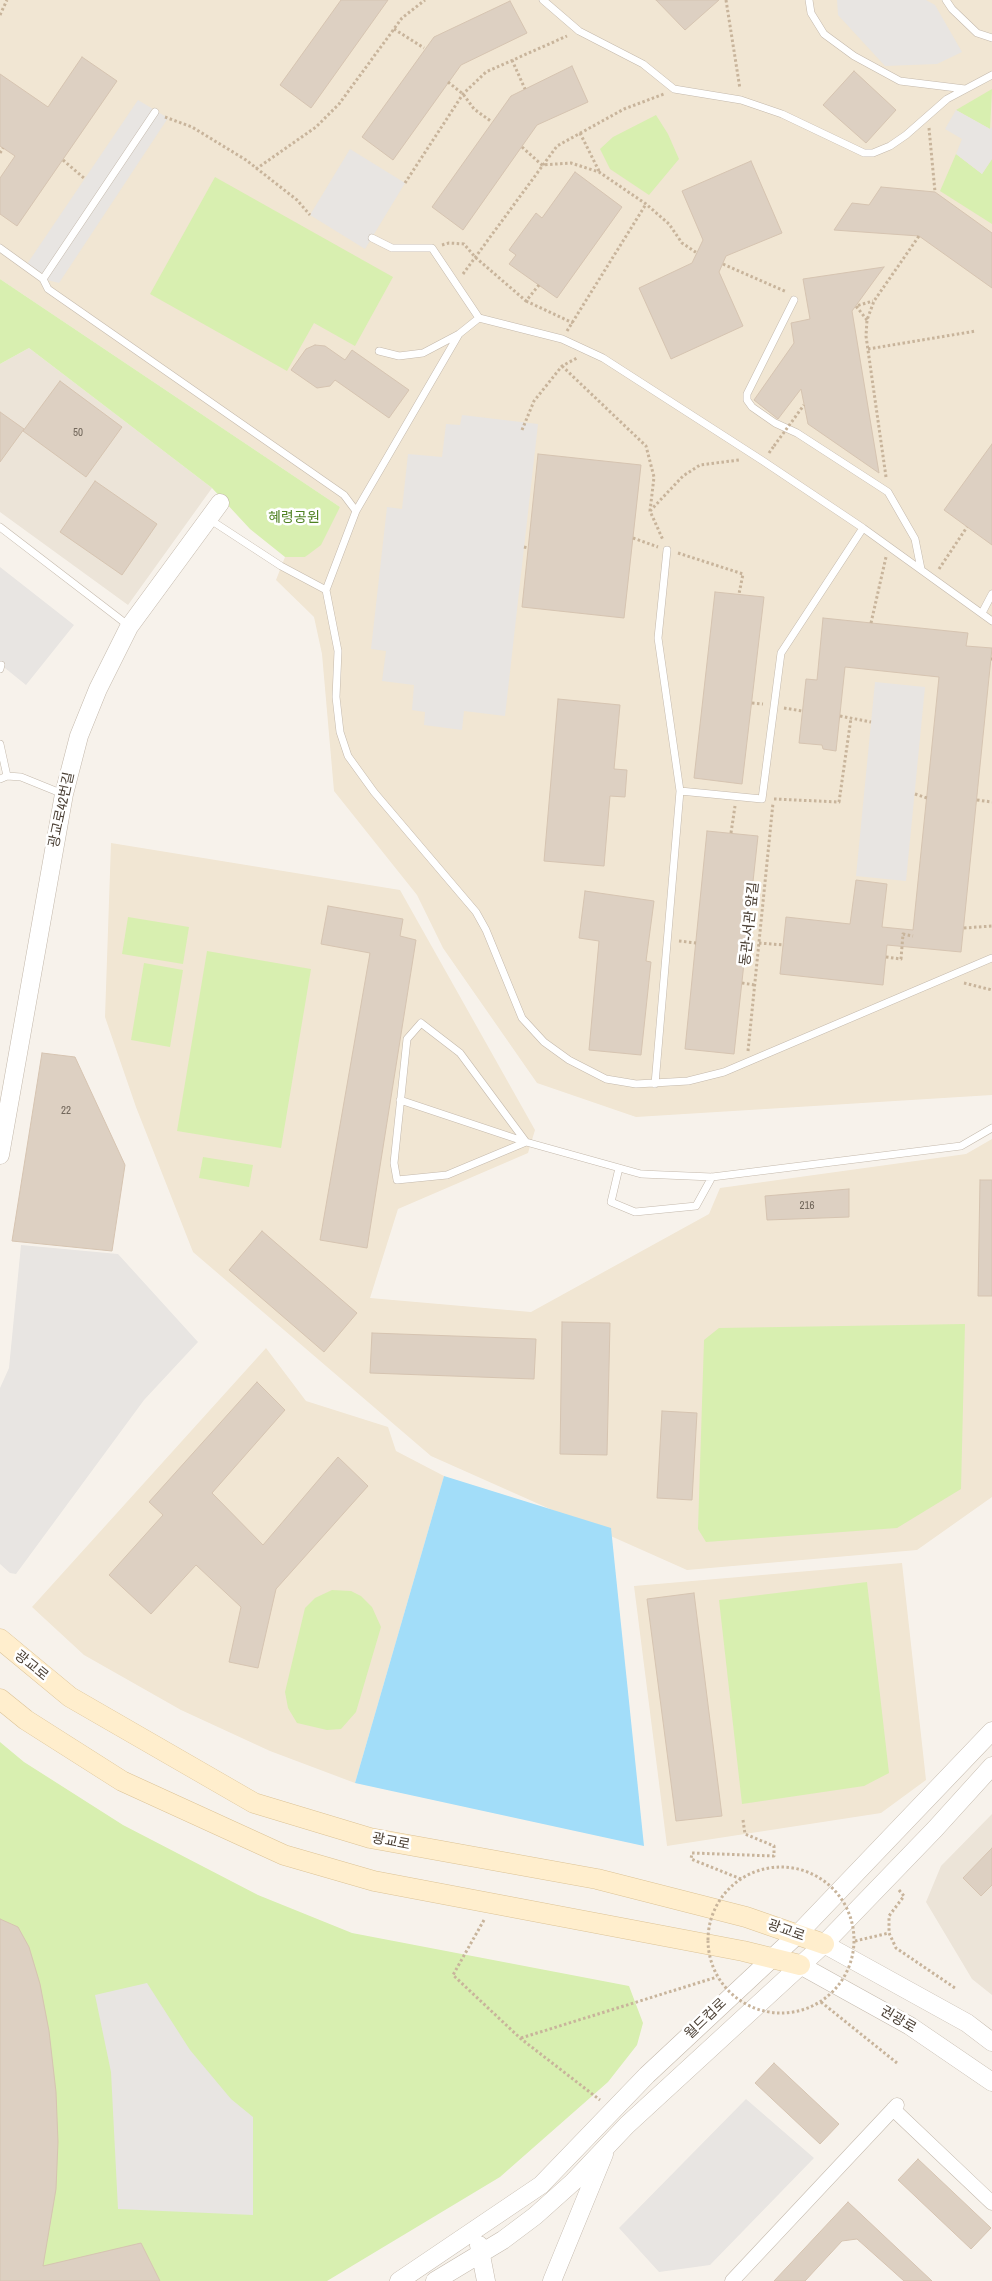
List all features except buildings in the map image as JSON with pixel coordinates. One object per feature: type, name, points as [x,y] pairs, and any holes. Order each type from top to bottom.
[{"type":"main road","name":"광교로","points":[[0,1640],[70,1697],[254,1803],[370,1838],[597,1879],[746,1917],[824,1944]]},
{"type":"main road","name":"광교로","points":[[0,1700],[26,1720],[122,1781],[284,1855],[374,1881],[743,1950],[770,1959],[800,1965]]},
{"type":"street","name":"광교로42번길","points":[[0,1155],[64,794],[79,736],[98,689],[129,626],[220,503]]},
{"type":"street","name":"월드컵로","points":[[399,2281],[541,2185],[647,2075],[798,1935],[992,1731]]},
{"type":"street","name":"월드컵로","points":[[435,2281],[482,2254],[535,2216],[573,2182],[608,2144],[824,1944],[935,1829],[992,1766]]},
{"type":"street","points":[[824,1944],[958,2018],[992,2042]]},
{"type":"street","name":"권광로","points":[[800,1965],[910,2026],[992,2082]]},
{"type":"street","points":[[732,2281],[895,2107],[992,2203]]},
{"type":"street","points":[[552,2281],[608,2144]]},
{"type":"street","points":[[474,2231],[482,2254],[486,2281]]},
{"type":"lane","points":[[543,0],[579,31],[642,64],[674,89],[741,100],[782,114],[864,153],[873,153],[890,146],[906,135],[948,99],[992,75]]},
{"type":"lane","points":[[809,0],[811,13],[824,34],[854,56],[900,81],[965,89]]},
{"type":"lane","points":[[946,0],[952,9],[977,33],[992,38]]},
{"type":"lane","points":[[43,279],[155,112]]},
{"type":"lane","points":[[372,238],[392,248],[432,248],[479,318],[562,339],[589,351],[633,376],[863,528],[992,620]]},
{"type":"lane","points":[[0,248],[43,279],[48,289],[344,495],[356,511]]},
{"type":"lane","points":[[794,300],[747,394],[747,400],[752,407],[775,423],[797,433],[888,492],[915,539],[921,569]]},
{"type":"lane","points":[[380,351],[399,356],[423,353],[459,334],[479,318]]},
{"type":"lane","points":[[459,334],[356,511],[326,590],[338,651],[336,697],[340,732],[348,756],[358,772],[476,912],[486,930],[522,1018],[544,1042],[569,1060],[606,1079],[636,1084],[688,1081],[724,1072],[992,958]]},
{"type":"lane","points":[[208,519],[281,566],[326,590]]},
{"type":"lane","points":[[0,527],[129,626]]},
{"type":"lane","points":[[680,791],[762,798],[781,653],[863,528]]},
{"type":"lane","points":[[655,1084],[680,791],[658,638],[667,550]]},
{"type":"lane","points":[[982,612],[992,594]]},
{"type":"lane","points":[[0,744],[3,777],[21,777],[64,794]]},
{"type":"lane","points":[[421,1023],[460,1053],[526,1142],[447,1176],[397,1180],[394,1163],[407,1039],[421,1023]]},
{"type":"lane","points":[[400,1100],[526,1142],[641,1174],[712,1178],[961,1146],[992,1128]]},
{"type":"lane","points":[[619,1168],[611,1202],[635,1212],[696,1206],[712,1178]]},
{"type":"path","points":[[0,15],[7,0]]},
{"type":"path","points":[[256,169],[316,127],[339,104],[402,18],[425,0]]},
{"type":"path","points":[[726,0],[741,100]]},
{"type":"path","points":[[394,29],[424,48]]},
{"type":"path","points":[[405,183],[463,94],[486,72],[579,31]]},
{"type":"path","points":[[512,60],[525,90]]},
{"type":"path","points":[[448,82],[463,94],[474,109],[492,122]]},
{"type":"path","points":[[456,285],[557,146],[624,109],[674,89]]},
{"type":"path","points":[[155,112],[192,127],[256,169],[297,200],[310,215]]},
{"type":"path","points":[[928,115],[934,192]]},
{"type":"path","points":[[580,133],[599,172]]},
{"type":"path","points":[[522,147],[542,165],[571,163],[599,172],[646,204],[669,224],[682,243],[697,253]]},
{"type":"path","points":[[0,152],[3,148]]},
{"type":"path","points":[[63,160],[85,179]]},
{"type":"path","points":[[562,339],[646,204]]},
{"type":"path","points":[[888,492],[866,336],[867,320],[874,301],[919,236]]},
{"type":"path","points":[[432,248],[449,243],[464,244],[475,257],[526,301],[573,323]]},
{"type":"path","points":[[723,264],[787,291]]},
{"type":"path","points":[[526,301],[539,285]]},
{"type":"path","points":[[867,320],[856,306],[874,301]]},
{"type":"path","points":[[868,349],[976,331]]},
{"type":"path","points":[[522,430],[534,401],[562,366],[589,351]]},
{"type":"path","points":[[562,366],[646,446],[654,477],[650,511],[667,550]]},
{"type":"path","points":[[774,446],[804,405]]},
{"type":"path","points":[[650,511],[683,476],[700,465],[757,457]]},
{"type":"path","points":[[941,566],[967,527]]},
{"type":"path","points":[[633,538],[743,574],[739,594]]},
{"type":"path","points":[[871,623],[888,546]]},
{"type":"path","points":[[840,716],[871,722]]},
{"type":"path","points":[[762,798],[839,802],[851,718]]},
{"type":"path","points":[[914,794],[927,798]]},
{"type":"path","points":[[731,833],[736,796]]},
{"type":"path","name":"동관-서관 앞길","points":[[747,1062],[774,799]]},
{"type":"path","points":[[977,800],[992,802]]},
{"type":"path","points":[[964,928],[992,926]]},
{"type":"path","points":[[886,957],[900,959],[903,934],[913,936]]},
{"type":"path","points":[[667,940],[696,943]]},
{"type":"path","points":[[759,943],[784,945]]},
{"type":"path","points":[[946,978],[992,990]]},
{"type":"path","points":[[742,983],[755,985]]},
{"type":"path","points":[[741,1879],[691,1859],[692,1853],[774,1856],[774,1846],[745,1834],[742,1820]]},
{"type":"path","points":[[777,1866],[793,1868],[824,1880],[841,1897],[851,1918],[855,1942],[850,1965],[839,1986],[821,2002],[799,2012],[775,2014],[752,2008],[732,1995],[717,1977],[709,1953],[709,1929],[713,1913],[721,1898],[741,1879],[761,1870],[777,1866]]},
{"type":"path","points":[[904,1896],[889,1916],[888,1932],[896,1948],[955,1988]]},
{"type":"path","points":[[494,1902],[453,1975],[520,2038],[601,2100]]},
{"type":"path","points":[[855,1942],[888,1932]]},
{"type":"path","points":[[520,2038],[717,1977]]},
{"type":"path","points":[[821,2002],[897,2063]]},
{"type":"shaded area","points":[[0,0],[992,0],[992,1095],[636,1117],[537,1083],[443,948],[417,895],[334,791],[322,654],[314,617],[276,580],[285,557],[305,557],[340,507],[0,279]]},
{"type":"shaded area","points":[[837,0],[926,0],[935,5],[962,52],[937,64],[885,66],[838,15]]},
{"type":"shaded area","points":[[138,100],[168,118],[59,283],[43,279],[25,267]]},
{"type":"shaded area","points":[[956,110],[990,129],[992,127],[992,159],[982,174],[956,154],[962,139],[945,129]]},
{"type":"shaded area","points":[[350,149],[405,183],[365,249],[310,215]]},
{"type":"shaded area","points":[[29,348],[212,488],[128,605],[0,512],[0,364]]},
{"type":"shaded area","points":[[462,415],[538,424],[505,716],[464,711],[462,730],[424,725],[425,712],[412,710],[414,685],[382,681],[386,651],[371,649],[387,507],[402,509],[408,454],[442,457],[446,424],[460,425]]},
{"type":"shaded area","points":[[0,567],[74,625],[26,685],[0,664]]},
{"type":"shaded area","points":[[875,682],[925,687],[906,881],[856,876]]},
{"type":"shaded area","points":[[111,843],[400,890],[535,1130],[528,1153],[398,1209],[370,1298],[531,1312],[709,1214],[720,1188],[966,1154],[992,1139],[992,1497],[917,1550],[687,1570],[431,1456],[193,1252],[136,1107],[105,1017]]},
{"type":"shaded area","points":[[21,1245],[118,1254],[198,1342],[144,1400],[16,1574],[10,1573],[0,1564],[0,1388],[9,1368]]},
{"type":"shaded area","points":[[266,1348],[306,1401],[388,1427],[396,1451],[444,1476],[355,1783],[270,1751],[181,1710],[84,1655],[32,1607]]},
{"type":"shaded area","points":[[902,1563],[926,1780],[881,1813],[667,1846],[634,1586]]},
{"type":"shaded area","points":[[992,1814],[992,1995],[972,1979],[926,1902],[941,1866]]},
{"type":"shaded area","points":[[147,1983],[190,2050],[231,2099],[253,2117],[253,2215],[118,2209],[111,2072],[95,1995]]},
{"type":"shaded area","points":[[746,2099],[814,2158],[710,2265],[659,2272],[619,2228]]},
{"type":"green space","points":[[992,89],[990,129],[956,110]]},
{"type":"green space","points":[[656,115],[668,134],[679,159],[649,195],[610,169],[600,149],[613,137]]},
{"type":"green space","points":[[956,154],[982,174],[992,159],[992,224],[940,191]]},
{"type":"green space","points":[[215,177],[393,277],[355,346],[314,323],[287,371],[150,294]]},
{"type":"green space","name":"혜령공원","points":[[0,279],[340,507],[321,545],[305,557],[285,557],[250,529],[212,488],[29,348],[0,364]]},
{"type":"green space","points":[[128,917],[189,927],[183,964],[122,954]]},
{"type":"green space","points":[[207,951],[311,969],[281,1148],[177,1131]]},
{"type":"green space","points":[[144,963],[183,970],[170,1047],[131,1040]]},
{"type":"green space","points":[[203,1157],[253,1165],[249,1187],[199,1178]]},
{"type":"green space","points":[[965,1324],[961,1489],[897,1528],[706,1542],[698,1529],[704,1340],[719,1328]]},
{"type":"green space","points":[[867,1582],[889,1773],[864,1786],[742,1804],[719,1600]]},
{"type":"green space","points":[[332,1590],[351,1591],[361,1596],[372,1607],[381,1627],[356,1712],[341,1729],[327,1730],[297,1723],[288,1708],[285,1692],[305,1608],[315,1598]]},
{"type":"green space","points":[[0,1742],[24,1762],[123,1825],[258,1895],[352,1933],[629,1986],[643,2023],[637,2045],[608,2082],[500,2177],[327,2281],[0,2281]]},
{"type":"water","points":[[444,1476],[611,1528],[644,1846],[355,1783]]}]
